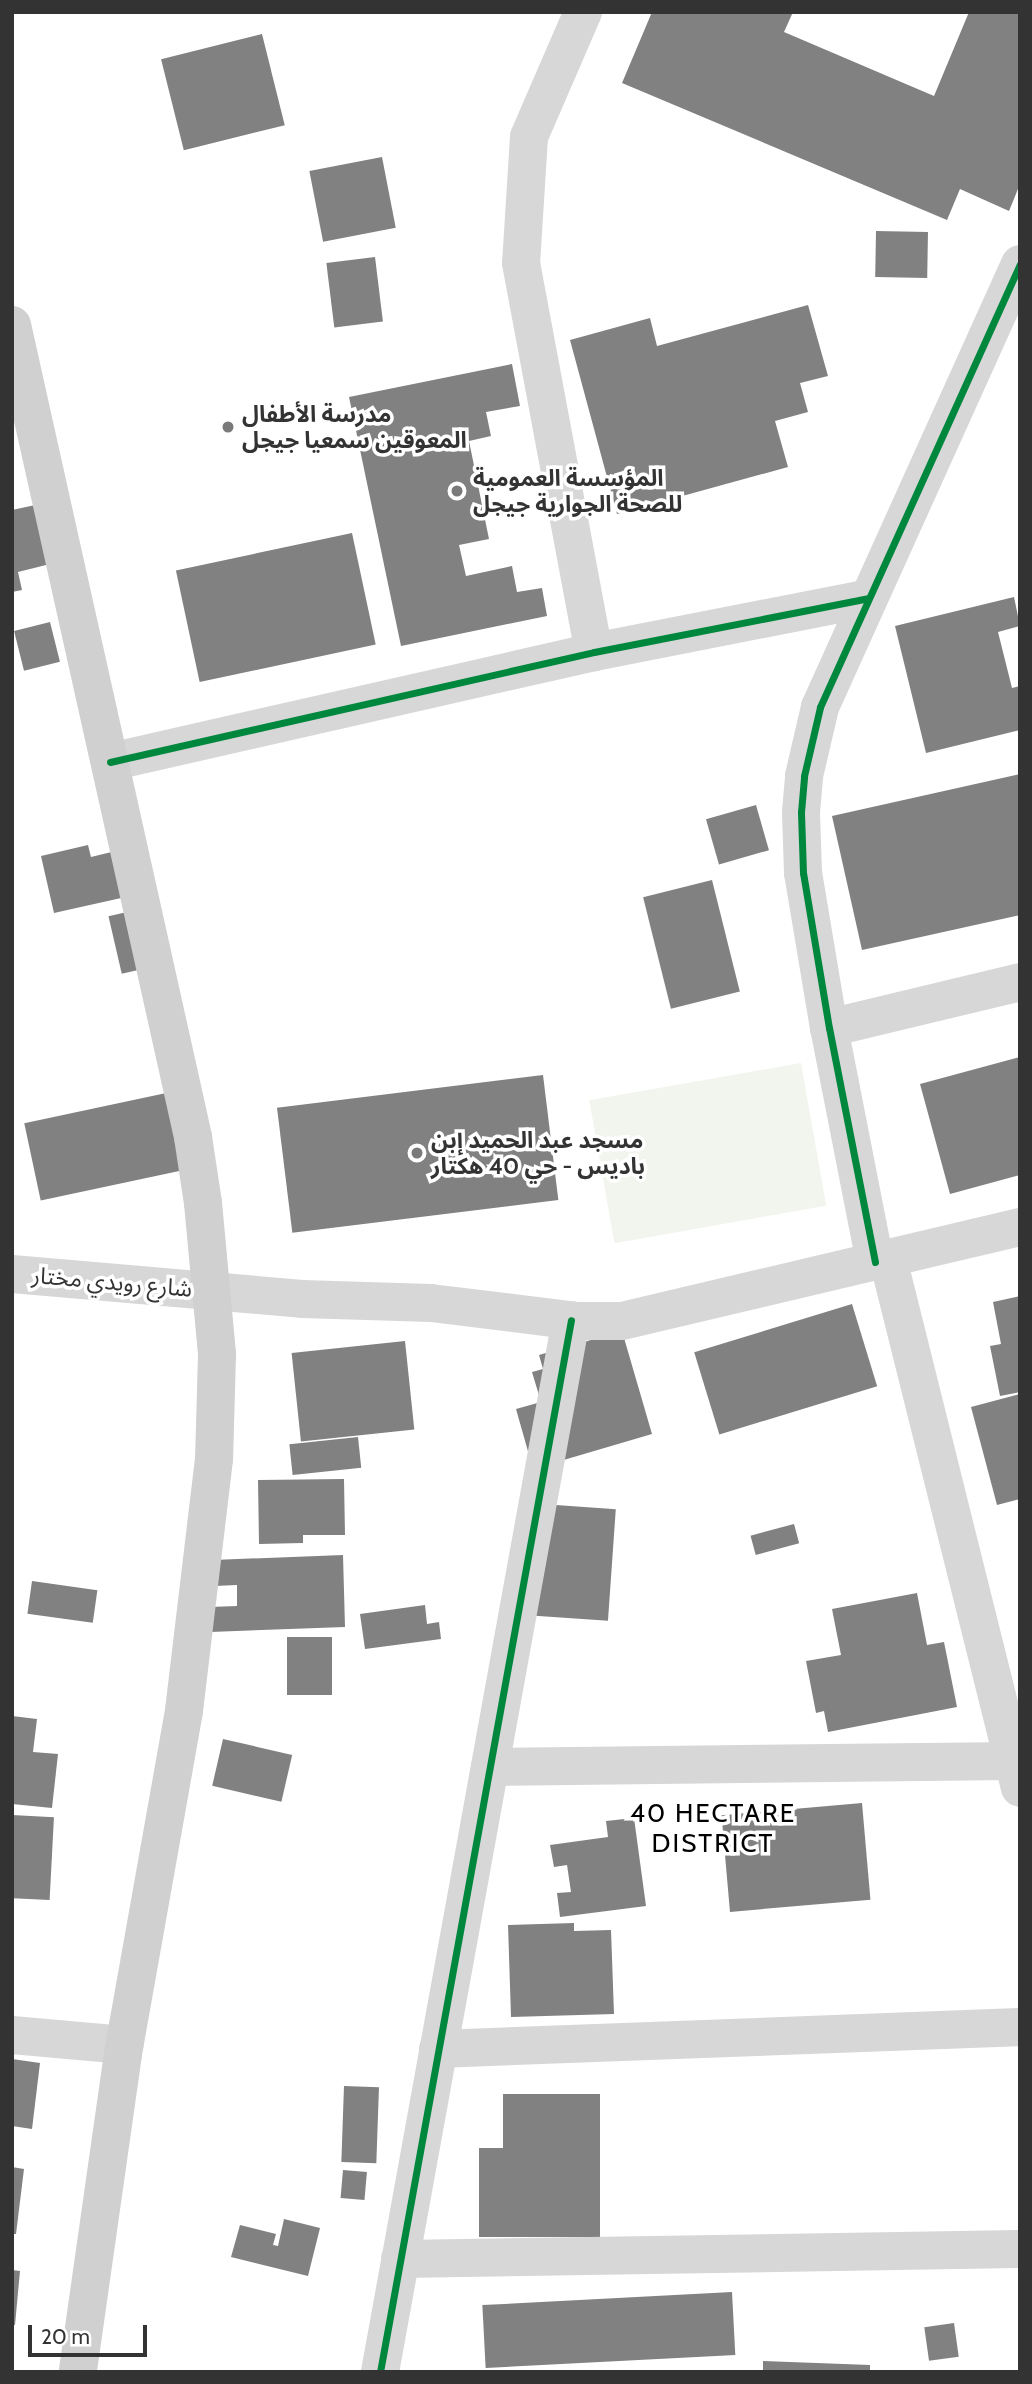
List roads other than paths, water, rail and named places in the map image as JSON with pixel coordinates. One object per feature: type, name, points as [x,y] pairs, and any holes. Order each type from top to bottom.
[{"type":"main road","points":[[12,325],[193,1137],[217,1354],[217,1409],[206,1536],[184,1711],[125,2045],[78,2372]]},
{"type":"street","points":[[583,12],[529,137],[520,263],[594,652]]},
{"type":"street","points":[[490,1767],[1017,1774],[881,1261],[829,1028],[802,864],[800,812],[804,775],[820,707],[1020,264]]},
{"type":"street","points":[[110,762],[594,652],[868,598]]},
{"type":"street","points":[[829,1028],[1020,982]]},
{"type":"street","name":"شارع رويدي مختار","points":[[12,1274],[302,1299],[431,1303],[571,1320],[622,1321],[1020,1227]]},
{"type":"street","points":[[380,2372],[571,1320]]},
{"type":"street","points":[[438,2049],[1020,2027]]},
{"type":"street","points":[[12,2035],[125,2045]]},
{"type":"street","points":[[400,2259],[1020,2249]]},
{"type":"place","name":"مدرسة الأطفال المعوقين سمعيا جيجل","points":[[228,427]]},
{"type":"place","name":"المؤسسة العمومية للصحة الجوارية جيجل","points":[[457,491]]},
{"type":"place","name":"مسجد عبد الحميد إبن باديس - حي 40 هكتار","points":[[417,1153]]},
{"type":"district","name":"40 HECTARE DISTRICT","points":[[713,1829]]}]
